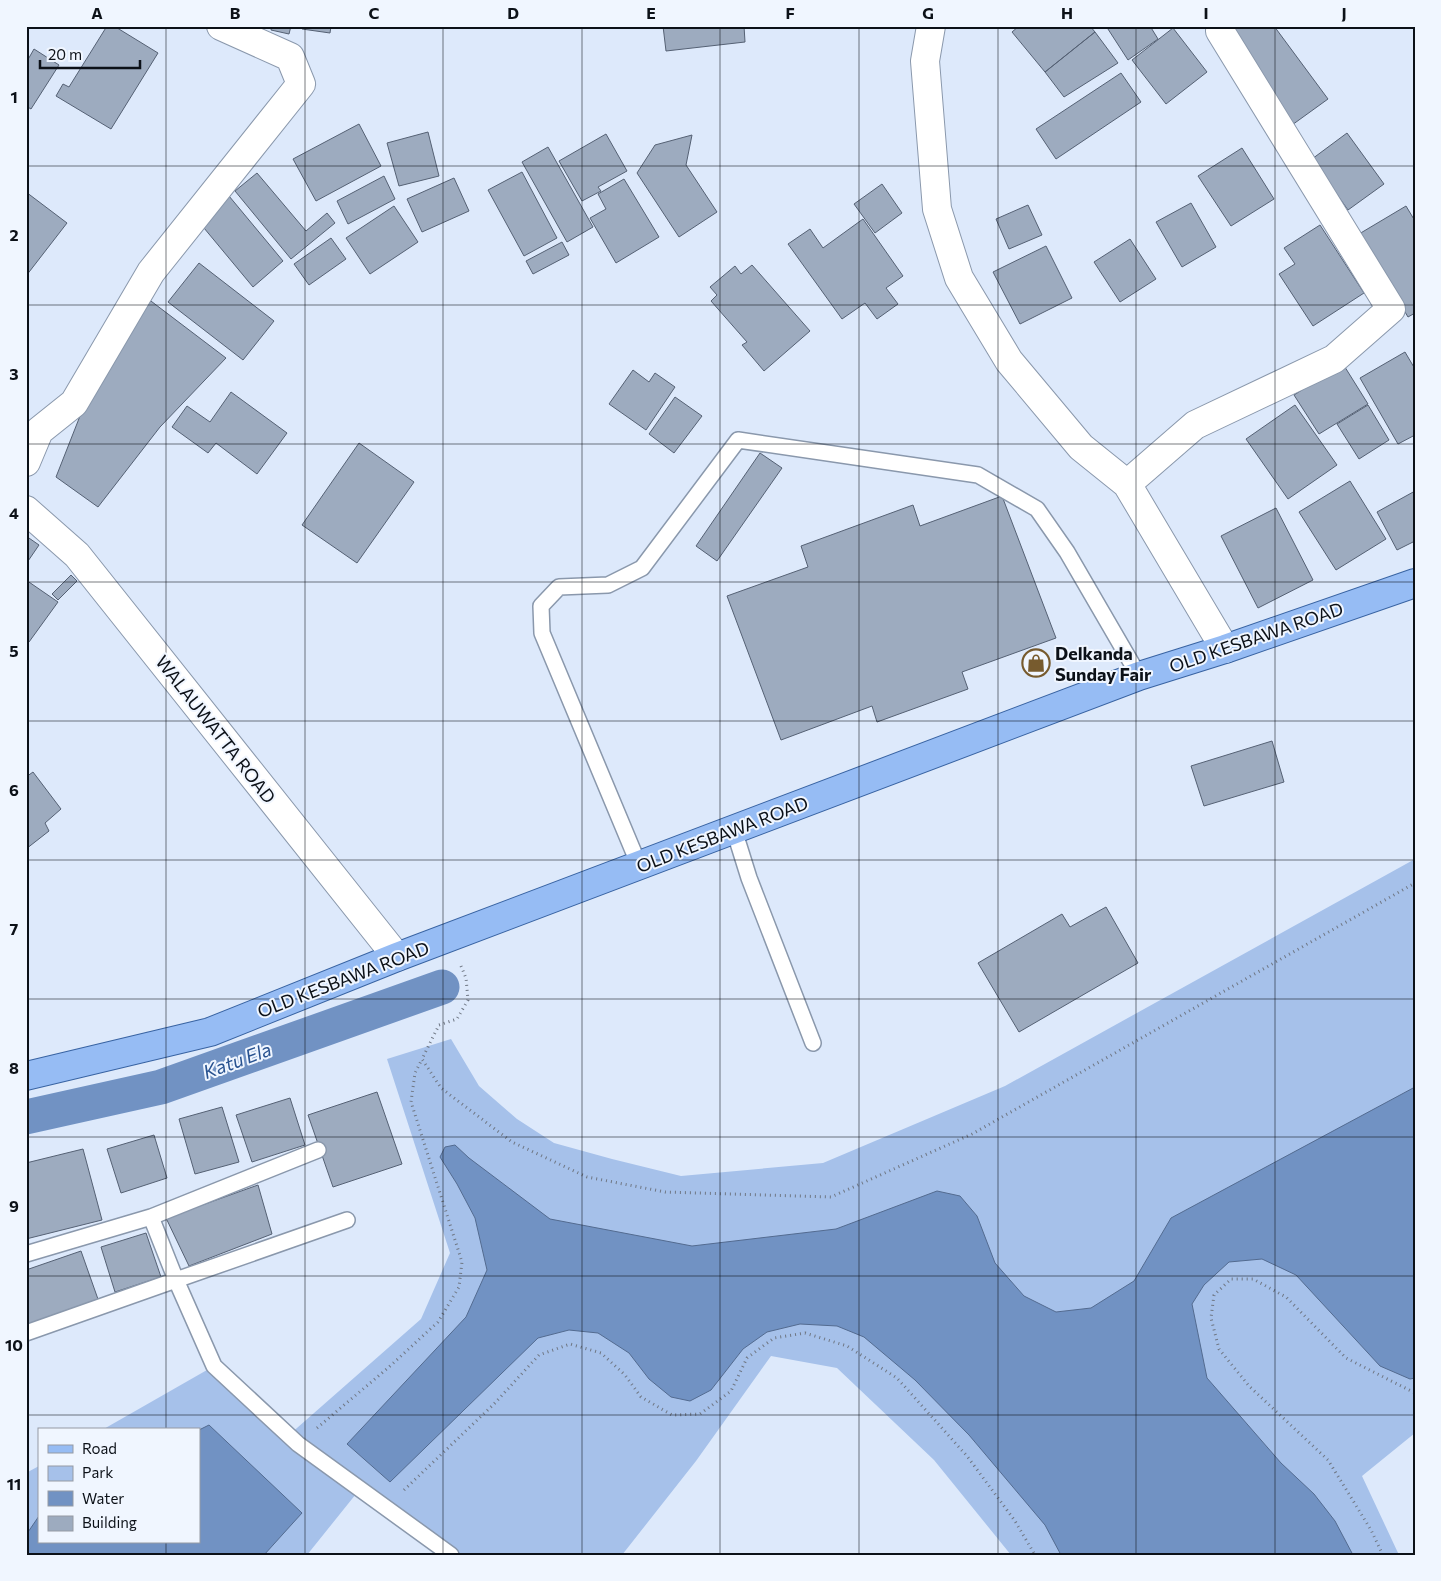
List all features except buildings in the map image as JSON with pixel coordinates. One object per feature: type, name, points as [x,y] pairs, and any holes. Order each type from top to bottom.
[{"type":"main road","name":"OLD KESBAWA ROAD","points":[[26,1076],[210,1032],[397,958],[1140,676],[1225,649],[1415,583]]},
{"type":"street","points":[[26,462],[39,431],[74,403],[151,272],[301,84],[290,57],[221,26]]},
{"type":"street","points":[[931,26],[925,61],[937,209],[959,278],[1009,361],[1081,446],[1126,484],[1225,649]]},
{"type":"street","points":[[1126,484],[1195,425],[1334,359],[1391,310],[1220,31]]},
{"type":"street","name":"WALAUWATTA ROAD","points":[[26,510],[77,555],[397,958]]},
{"type":"lane","points":[[639,866],[542,633],[541,606],[559,587],[608,585],[642,568],[738,440],[978,475],[1037,509],[1067,552],[1140,676]]},
{"type":"lane","points":[[734,830],[749,878],[813,1043]]},
{"type":"lane","points":[[26,1254],[151,1218],[318,1150]]},
{"type":"lane","points":[[151,1218],[214,1366],[298,1444],[451,1555]]},
{"type":"lane","points":[[26,1333],[347,1220]]},
{"type":"path","points":[[422,1059],[441,1088],[512,1142],[587,1177],[665,1192],[831,1197],[972,1134],[1415,883]]},
{"type":"path","points":[[298,1444],[389,1367],[438,1322],[459,1287],[462,1262],[411,1102],[415,1073],[439,1025],[457,1019],[468,1000],[466,978],[452,937]]},
{"type":"path","points":[[1383,1555],[1371,1530],[1328,1460],[1249,1386],[1219,1349],[1210,1318],[1214,1295],[1231,1279],[1253,1279],[1286,1297],[1346,1358],[1415,1393]]},
{"type":"path","points":[[386,1507],[494,1404],[539,1355],[570,1344],[601,1353],[625,1375],[641,1397],[672,1415],[700,1414],[731,1391],[747,1358],[774,1338],[805,1333],[847,1346],[897,1378],[967,1456],[1015,1520],[1035,1555]]},
{"type":"green space","points":[[1415,859],[1415,1433],[1362,1476],[1399,1555],[1011,1555],[934,1460],[837,1368],[771,1356],[696,1461],[622,1555],[451,1555],[360,1489],[307,1555],[26,1555],[26,1473],[38,1467],[38,1544],[200,1544],[200,1428],[106,1428],[214,1366],[289,1435],[421,1319],[450,1253],[387,1059],[451,1039],[479,1086],[517,1119],[554,1143],[681,1176],[823,1163],[1005,1086]]},
{"type":"water","points":[[1415,1087],[1415,1378],[1410,1379],[1380,1366],[1296,1275],[1262,1259],[1229,1262],[1204,1285],[1192,1304],[1207,1378],[1281,1463],[1314,1494],[1335,1521],[1353,1555],[1061,1555],[1045,1525],[969,1435],[915,1380],[864,1337],[837,1326],[800,1324],[767,1332],[743,1349],[711,1390],[690,1401],[671,1397],[649,1379],[629,1353],[598,1333],[569,1330],[538,1338],[390,1482],[347,1444],[466,1317],[487,1270],[475,1218],[440,1157],[445,1147],[455,1145],[469,1158],[550,1219],[692,1246],[836,1229],[937,1191],[960,1196],[977,1216],[995,1263],[1024,1296],[1056,1312],[1091,1308],[1134,1281],[1171,1218]]},
{"type":"water","points":[[209,1425],[302,1513],[264,1555],[26,1555],[26,1535],[38,1517],[38,1544],[200,1544],[200,1430]]},
{"type":"waterway","name":"Katu Ela","points":[[26,1117],[161,1087],[442,987]]},
{"type":"place","name":"Delkanda Sunday Fair","points":[[1036,663]]}]
